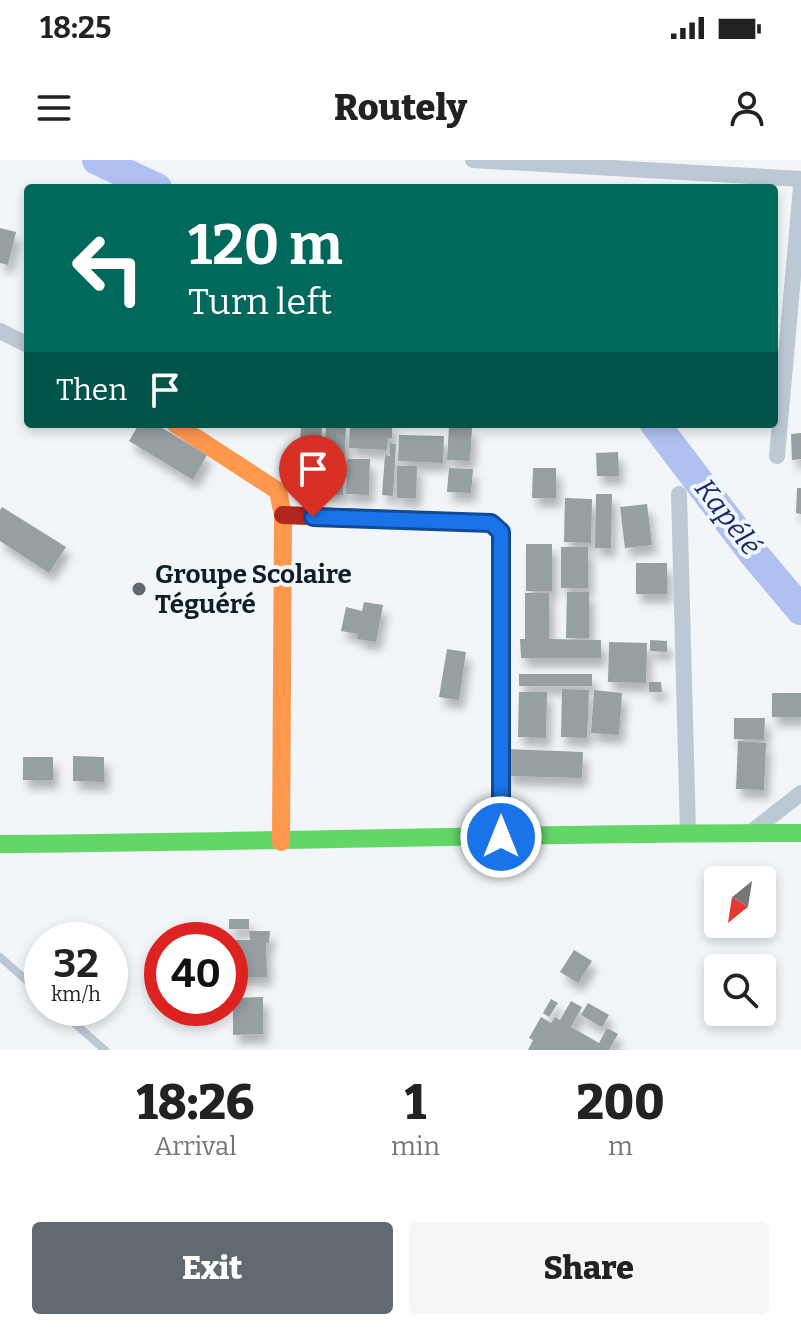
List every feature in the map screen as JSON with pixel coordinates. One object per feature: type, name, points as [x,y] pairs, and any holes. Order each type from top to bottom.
[{"type":"street","points":[[473,160],[682,166],[801,179]]},
{"type":"street","points":[[777,456],[801,187]]},
{"type":"street","points":[[0,331],[24,343]]},
{"type":"street","points":[[181,428],[278,491],[283,515],[281,842]]},
{"type":"street","points":[[679,494],[688,833]]},
{"type":"street","points":[[283,515],[491,523],[501,532],[501,837]]},
{"type":"street","points":[[750,833],[801,793]]},
{"type":"street","points":[[0,844],[801,833]]},
{"type":"lane","points":[[0,957],[24,978]]},
{"type":"lane","points":[[78,1026],[105,1050]]},
{"type":"building","points":[[0,228],[16,232],[8,265],[0,263]]},
{"type":"building","points":[[137,428],[163,428],[207,455],[193,480],[129,441]]},
{"type":"building","points":[[301,428],[322,428],[320,491],[298,490]]},
{"type":"building","points":[[326,428],[346,428],[343,495],[323,495]]},
{"type":"building","points":[[350,428],[392,428],[387,450],[349,448]]},
{"type":"building","points":[[449,428],[472,428],[470,461],[447,460]]},
{"type":"building","points":[[801,433],[801,459],[792,460],[791,434]]},
{"type":"building","points":[[399,435],[444,436],[443,463],[398,461]]},
{"type":"building","points":[[390,443],[396,444],[393,496],[382,495],[385,455],[390,456]]},
{"type":"building","points":[[618,452],[619,476],[597,476],[596,453]]},
{"type":"building","points":[[347,459],[370,459],[369,495],[346,494]]},
{"type":"building","points":[[397,466],[417,466],[416,498],[397,498]]},
{"type":"building","points":[[449,468],[473,469],[471,493],[447,492]]},
{"type":"building","points":[[533,468],[556,468],[556,498],[532,498]]},
{"type":"building","points":[[797,488],[801,488],[801,514],[796,513]]},
{"type":"building","points":[[596,494],[612,494],[611,548],[595,548]]},
{"type":"building","points":[[565,498],[592,499],[591,543],[564,542]]},
{"type":"building","points":[[647,504],[652,545],[625,548],[620,507]]},
{"type":"building","points":[[2,507],[66,547],[49,573],[0,541]]},
{"type":"building","points":[[526,544],[552,544],[552,591],[526,591]]},
{"type":"building","points":[[561,547],[588,547],[588,588],[561,588]]},
{"type":"building","points":[[636,563],[667,563],[667,594],[636,594]]},
{"type":"building","points":[[567,592],[589,592],[589,638],[566,638]]},
{"type":"building","points":[[525,593],[549,593],[549,639],[601,640],[601,658],[521,658],[520,639],[525,639]]},
{"type":"building","points":[[364,602],[383,605],[376,642],[357,639],[358,634],[341,631],[346,607],[362,611]]},
{"type":"building","points":[[650,640],[667,641],[667,652],[650,651]]},
{"type":"building","points":[[609,642],[647,643],[646,683],[608,682]]},
{"type":"building","points":[[447,649],[466,652],[459,700],[439,697]]},
{"type":"building","points":[[519,674],[592,674],[592,686],[519,686]]},
{"type":"building","points":[[649,682],[661,682],[662,692],[649,692]]},
{"type":"building","points":[[562,689],[589,690],[587,738],[561,737]]},
{"type":"building","points":[[594,690],[622,693],[619,735],[591,733]]},
{"type":"building","points":[[519,692],[547,692],[546,738],[518,737]]},
{"type":"building","points":[[772,693],[801,693],[801,717],[772,717]]},
{"type":"building","points":[[734,718],[765,718],[764,740],[734,739]]},
{"type":"building","points":[[738,741],[766,743],[764,790],[736,789]]},
{"type":"building","points":[[507,749],[583,752],[582,778],[506,776]]},
{"type":"building","points":[[73,756],[104,757],[104,782],[73,781]]},
{"type":"building","points":[[23,757],[53,757],[53,780],[23,780]]},
{"type":"building","points":[[229,919],[249,919],[249,929],[248,922],[229,922]]},
{"type":"building","points":[[249,931],[270,931],[269,943],[266,943],[267,977],[248,977]]},
{"type":"building","points":[[574,950],[592,961],[578,983],[560,972]]},
{"type":"building","points":[[263,997],[263,1034],[233,1035],[233,1026],[248,1026],[248,998]]},
{"type":"building","points":[[551,999],[558,1003],[549,1017],[543,1013]]},
{"type":"building","points":[[571,1001],[582,1007],[571,1027],[599,1043],[607,1028],[618,1034],[609,1050],[528,1050],[533,1040],[529,1038],[541,1017],[551,1023],[555,1017],[560,1020]]},
{"type":"building","points":[[588,1003],[609,1015],[602,1027],[581,1015]]},
{"type":"waterway","name":"Kapélé","points":[[97,160],[148,184]]},
{"type":"waterway","name":"Kapélé","points":[[658,428],[753,553],[801,610]]},
{"type":"traffic: fast","points":[[0,844],[801,833]]},
{"type":"traffic: slow","points":[[181,428],[278,491],[283,515],[281,842]]},
{"type":"traffic: jam","points":[[283,515],[491,523],[501,532],[501,837]]},
{"type":"place","name":"Groupe Scolaire Téguéré","points":[[139,589]]},
{"type":"route","points":[[313,517],[491,523],[501,532],[501,837]]}]
